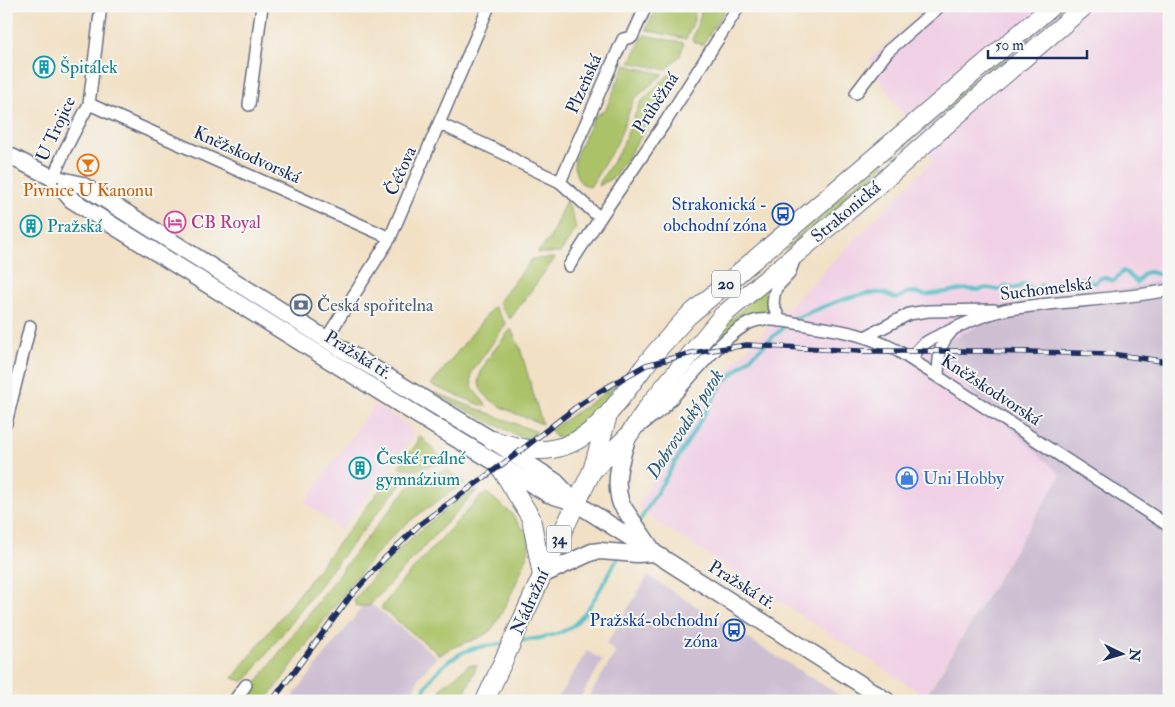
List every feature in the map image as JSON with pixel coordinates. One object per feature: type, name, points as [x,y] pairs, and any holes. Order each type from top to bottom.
[{"type":"main road","name":"Strakonická","points":[[608,415],[646,365],[687,317],[1052,6]]},
{"type":"main road","name":"Strakonická","points":[[628,436],[650,404],[722,316],[874,189],[1085,6]]},
{"type":"main road","points":[[492,440],[539,450],[553,449],[579,441],[608,415]]},
{"type":"main road","name":"20","points":[[592,471],[608,415]]},
{"type":"main road","name":"20","points":[[592,471],[628,436]]},
{"type":"main road","points":[[499,465],[531,518],[542,575]]},
{"type":"main road","points":[[576,503],[592,471]]},
{"type":"main road","name":"Nádražní","points":[[485,701],[576,503]]},
{"type":"street","name":"U Trojice","points":[[53,178],[89,104],[101,6]]},
{"type":"street","points":[[249,105],[262,6]]},
{"type":"street","name":"Čéčova","points":[[326,339],[390,238],[489,6]]},
{"type":"street","name":"Plzeňská","points":[[560,182],[623,39],[632,37],[646,6]]},
{"type":"street","name":"Průběžná","points":[[570,266],[739,6]]},
{"type":"street","points":[[856,93],[888,50],[940,6]]},
{"type":"street","name":"Kněžskodvorská","points":[[89,104],[390,238]]},
{"type":"street","points":[[440,124],[560,182],[600,218]]},
{"type":"street","name":"Pražská tř.","points":[[6,154],[53,178],[82,185],[326,339],[492,440],[556,482],[576,503],[887,701]]},
{"type":"street","name":"Pražská tř.","points":[[53,178],[72,200],[499,465],[548,494],[576,503]]},
{"type":"street","points":[[780,321],[773,304],[774,295],[776,288],[789,274],[796,254]]},
{"type":"street","name":"Suchomelská","points":[[910,359],[922,344],[955,328],[1002,310],[1145,295],[1169,290]]},
{"type":"street","points":[[866,336],[909,314],[928,311],[1002,310]]},
{"type":"street","name":"Kněžskodvorská","points":[[628,436],[661,410],[717,349],[749,323],[759,320],[780,321],[828,327],[866,336],[910,359],[1169,526]]},
{"type":"street","points":[[6,423],[30,326]]},
{"type":"street","points":[[938,376],[943,340],[955,328]]},
{"type":"street","points":[[542,575],[592,552],[645,548],[631,518],[621,504],[617,481],[628,436]]},
{"type":"street","points":[[234,701],[246,685]]},
{"type":"shaded area","points":[[931,6],[1169,6],[1169,279],[997,317],[943,366],[1062,474],[925,696],[657,522],[638,507],[699,398],[933,160],[883,85],[869,60]]},
{"type":"shaded area","points":[[1169,279],[1169,690],[1162,701],[923,701],[1061,475],[943,366],[947,341],[997,317]]},
{"type":"shaded area","name":"České reálné gymnázium","points":[[375,404],[411,427],[413,437],[341,530],[305,502]]},
{"type":"shaded area","points":[[648,576],[849,701],[586,701],[616,652],[606,644]]},
{"type":"shaded area","points":[[367,601],[437,657],[420,676],[407,701],[289,701]]},
{"type":"shaded area","points":[[587,651],[603,660],[578,701],[556,701]]},
{"type":"green space","points":[[657,6],[694,6],[694,20],[686,39],[646,30]]},
{"type":"green space","points":[[702,6],[728,6],[702,45],[692,40]]},
{"type":"green space","points":[[1058,6],[1065,6],[893,157],[890,153]]},
{"type":"green space","points":[[644,35],[684,43],[680,56],[666,70],[630,62]]},
{"type":"green space","points":[[625,65],[663,74],[634,99],[617,143],[590,187],[581,183],[578,179],[574,167],[575,158],[593,118],[606,109]]},
{"type":"green space","points":[[668,75],[679,78],[615,176],[599,186],[621,149],[640,103]]},
{"type":"green space","points":[[882,161],[885,165],[876,174],[785,251],[808,225]]},
{"type":"green space","points":[[566,200],[576,229],[560,253],[537,253],[550,238]]},
{"type":"green space","points":[[555,258],[510,319],[498,303],[532,259]]},
{"type":"green space","points":[[782,273],[768,302],[771,315],[759,316],[650,412],[705,343]]},
{"type":"green space","points":[[494,306],[506,324],[472,372],[471,378],[475,391],[487,406],[431,385]]},
{"type":"green space","points":[[511,329],[520,348],[542,424],[501,407],[483,393],[479,384],[480,375],[486,363]]},
{"type":"green space","points":[[616,385],[591,418],[576,430],[557,438],[551,430]]},
{"type":"green space","points":[[433,393],[537,432],[528,439],[516,435]]},
{"type":"green space","points":[[419,435],[445,462],[418,470],[398,467],[418,442]]},
{"type":"green space","points":[[447,470],[466,482],[417,516],[390,539],[356,578],[266,701],[252,701],[253,698],[250,691],[358,549],[405,491],[423,476]]},
{"type":"green space","points":[[394,472],[413,474],[405,479],[343,555],[248,678],[242,681],[233,678]]},
{"type":"green space","points":[[477,490],[369,606],[356,606],[354,600],[392,555],[468,493]]},
{"type":"green space","points":[[487,493],[511,513],[522,529],[527,529],[529,548],[527,555],[505,606],[489,632],[451,648],[440,655],[381,608],[401,582],[480,497]]},
{"type":"green space","points":[[469,665],[477,665],[461,701],[435,701],[443,686]]},
{"type":"waterway","name":"Dobrovodský potok","points":[[793,319],[848,298],[870,293],[884,293],[897,298],[909,292],[925,295],[966,289],[978,290],[987,288],[999,290],[1006,286],[1015,288],[1023,284],[1028,285],[1032,289],[1036,289],[1041,285],[1049,289],[1060,281],[1072,284],[1083,278],[1088,279],[1091,283],[1095,283],[1103,277],[1114,281],[1123,271],[1137,283],[1144,273],[1149,272],[1162,275],[1169,270]]},
{"type":"waterway","name":"Dobrovodský potok","points":[[639,522],[723,383],[788,323]]},
{"type":"waterway","name":"Dobrovodský potok","points":[[519,641],[544,637],[568,629],[583,615],[619,556]]},
{"type":"waterway","name":"Dobrovodský potok","points":[[419,701],[432,678],[444,665],[458,655],[475,648],[505,644]]},
{"type":"railway","points":[[272,701],[349,598],[383,560],[419,525],[515,455],[575,408],[646,365],[692,353],[747,345],[859,351],[1111,354],[1169,362]]},
{"type":"place","name":"Špitálek","points":[[44,67]]},
{"type":"place","name":"Pivnice U Kanonu","points":[[88,165]]},
{"type":"place","name":"Strakonická - obchodní zóna","points":[[783,214]]},
{"type":"place","name":"CB Royal","points":[[175,222]]},
{"type":"place","name":"Pražská","points":[[31,226]]},
{"type":"place","name":"Česká spořitelna","points":[[301,305]]},
{"type":"place","name":"České reálné gymnázium","points":[[360,468]]},
{"type":"place","name":"Uni Hobby","points":[[907,478]]},
{"type":"place","name":"Pražská-obchodní zóna","points":[[734,630]]}]
